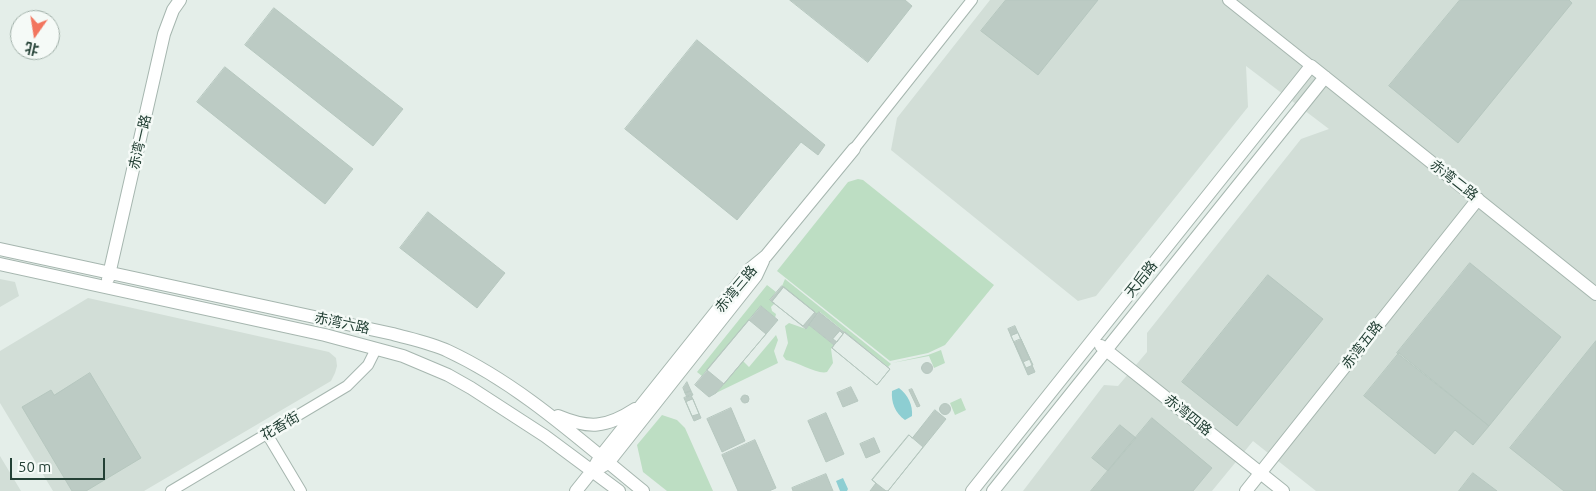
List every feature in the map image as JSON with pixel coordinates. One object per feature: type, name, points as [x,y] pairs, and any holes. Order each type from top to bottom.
[{"type":"street","name":"赤湾一路","points":[[107,286],[164,34],[173,10],[180,0]]},
{"type":"street","points":[[766,256],[972,0]]},
{"type":"street","points":[[1228,0],[1310,66]]},
{"type":"street","name":"赤湾二路","points":[[1310,66],[1596,294]]},
{"type":"street","name":"天后路","points":[[972,491],[1310,66]]},
{"type":"street","name":"天后路","points":[[993,491],[1325,78]]},
{"type":"street","name":"赤湾五路","points":[[1246,491],[1478,199]]},
{"type":"street","name":"赤湾六路","points":[[0,249],[429,344],[456,356],[549,413],[643,491]]},
{"type":"street","name":"赤湾三路","points":[[604,460],[643,404],[750,269],[766,256]]},
{"type":"street","name":"赤湾三路","points":[[576,491],[592,471],[604,460],[756,276],[766,256]]},
{"type":"street","name":"赤湾六路","points":[[0,264],[325,335],[429,366],[472,388],[619,491]]},
{"type":"street","name":"赤湾四路","points":[[1093,340],[1283,491]]},
{"type":"street","name":"花香街","points":[[171,491],[347,386],[368,365],[376,349]]},
{"type":"street","points":[[549,413],[572,422],[597,426],[620,418],[643,404]]},
{"type":"street","points":[[267,434],[301,491]]},
{"type":"shaded area","points":[[990,0],[1596,0],[1596,491],[1316,491],[1253,441],[1212,491],[1023,491],[1104,385],[1118,386],[1147,352],[1147,333],[1301,139],[1329,129],[1246,66],[1248,107],[1096,296],[1078,301],[891,150],[897,118]]},
{"type":"shaded area","points":[[0,279],[15,282],[19,296],[0,307]]},
{"type":"shaded area","points":[[88,298],[329,352],[336,358],[337,366],[335,373],[331,381],[144,491],[53,491],[0,403],[0,351]]},
{"type":"shaded area","points":[[0,456],[21,491],[0,491]]},
{"type":"green space","points":[[858,179],[863,180],[994,285],[945,345],[928,353],[890,361],[777,271],[848,182]]},
{"type":"green space","points":[[785,279],[891,364],[888,367],[820,312],[817,314],[782,286]]},
{"type":"green space","points":[[767,285],[776,292],[770,300],[775,303],[771,307],[772,311],[776,314],[775,318],[761,306],[702,376],[697,372]]},
{"type":"green space","points":[[789,323],[806,329],[809,325],[834,345],[831,349],[833,363],[827,372],[818,372],[786,360],[783,356],[788,343],[785,326]]},
{"type":"green space","points":[[776,335],[778,340],[774,351],[778,363],[716,393],[743,361],[749,367]]},
{"type":"green space","points":[[941,350],[945,363],[934,368],[929,356],[892,363],[928,355]]},
{"type":"green space","points":[[961,398],[966,410],[955,415],[950,403]]},
{"type":"green space","points":[[662,415],[677,420],[685,428],[713,491],[667,491],[643,472],[637,445]]},
{"type":"water","points":[[899,388],[907,397],[912,408],[912,416],[905,420],[896,411],[892,399],[892,391]]},
{"type":"water","points":[[843,478],[848,489],[847,491],[840,491],[836,481]]},
{"type":"building","points":[[790,0],[905,0],[912,6],[868,62]]},
{"type":"building","points":[[1006,0],[1098,0],[1038,75],[981,31]]},
{"type":"building","points":[[1460,0],[1569,0],[1572,3],[1458,143],[1389,86]]},
{"type":"building","points":[[274,8],[403,109],[373,146],[245,45]]},
{"type":"building","points":[[697,40],[825,145],[818,155],[801,142],[737,220],[625,129]]},
{"type":"building","points":[[225,67],[353,169],[325,204],[197,102]]},
{"type":"building","points":[[428,212],[505,273],[477,308],[400,248]]},
{"type":"building","points":[[1470,263],[1561,337],[1489,426],[1397,353]]},
{"type":"building","points":[[1268,275],[1323,319],[1237,426],[1182,382]]},
{"type":"building","points":[[782,286],[817,314],[806,329],[770,300]]},
{"type":"building","points":[[784,287],[815,312],[803,326],[772,302]]},
{"type":"building","points":[[761,306],[778,320],[716,393],[709,397],[695,385]]},
{"type":"building","points":[[819,312],[890,369],[877,385],[832,348],[834,345],[809,325]]},
{"type":"building","points":[[749,320],[766,334],[724,384],[707,370]]},
{"type":"building","points":[[1015,326],[1035,372],[1028,375],[1008,329]]},
{"type":"building","points":[[840,331],[843,334],[837,342],[833,339]]},
{"type":"building","points":[[845,332],[890,369],[877,385],[832,348]]},
{"type":"building","points":[[1018,333],[1033,365],[1026,368],[1011,336]]},
{"type":"building","points":[[1021,339],[1030,359],[1023,362],[1014,342]]},
{"type":"building","points":[[1596,341],[1596,491],[1564,491],[1510,448]]},
{"type":"building","points":[[1399,353],[1489,426],[1473,445],[1455,430],[1435,454],[1364,396]]},
{"type":"building","points":[[927,362],[933,368],[927,374],[921,368]]},
{"type":"building","points":[[90,373],[141,458],[86,491],[72,491],[22,407],[51,390],[54,395]]},
{"type":"building","points":[[687,382],[691,391],[685,393],[683,388]]},
{"type":"building","points":[[851,387],[858,401],[843,407],[837,393]]},
{"type":"building","points":[[912,389],[920,406],[917,407],[909,390]]},
{"type":"building","points":[[691,391],[693,395],[687,397],[685,393]]},
{"type":"building","points":[[691,395],[701,418],[694,421],[684,398]]},
{"type":"building","points":[[745,395],[749,399],[745,403],[741,399]]},
{"type":"building","points":[[693,399],[699,414],[692,416],[686,402]]},
{"type":"building","points":[[943,404],[947,404],[950,409],[949,413],[943,414],[940,411],[940,407]]},
{"type":"building","points":[[731,408],[745,441],[722,452],[707,419]]},
{"type":"building","points":[[935,410],[946,419],[888,491],[870,491],[876,483],[872,480],[909,435],[912,438]]},
{"type":"building","points":[[826,413],[844,454],[826,462],[808,421]]},
{"type":"building","points":[[1152,418],[1212,468],[1193,491],[1091,491]]},
{"type":"building","points":[[1120,425],[1136,438],[1108,471],[1092,458]]},
{"type":"building","points":[[909,435],[923,447],[888,491],[886,491],[872,480]]},
{"type":"building","points":[[874,438],[880,452],[866,458],[860,444]]},
{"type":"building","points":[[755,440],[776,488],[769,491],[738,491],[722,455]]},
{"type":"building","points":[[1473,473],[1497,491],[1459,491]]},
{"type":"building","points":[[826,474],[833,491],[793,491],[792,488]]}]
